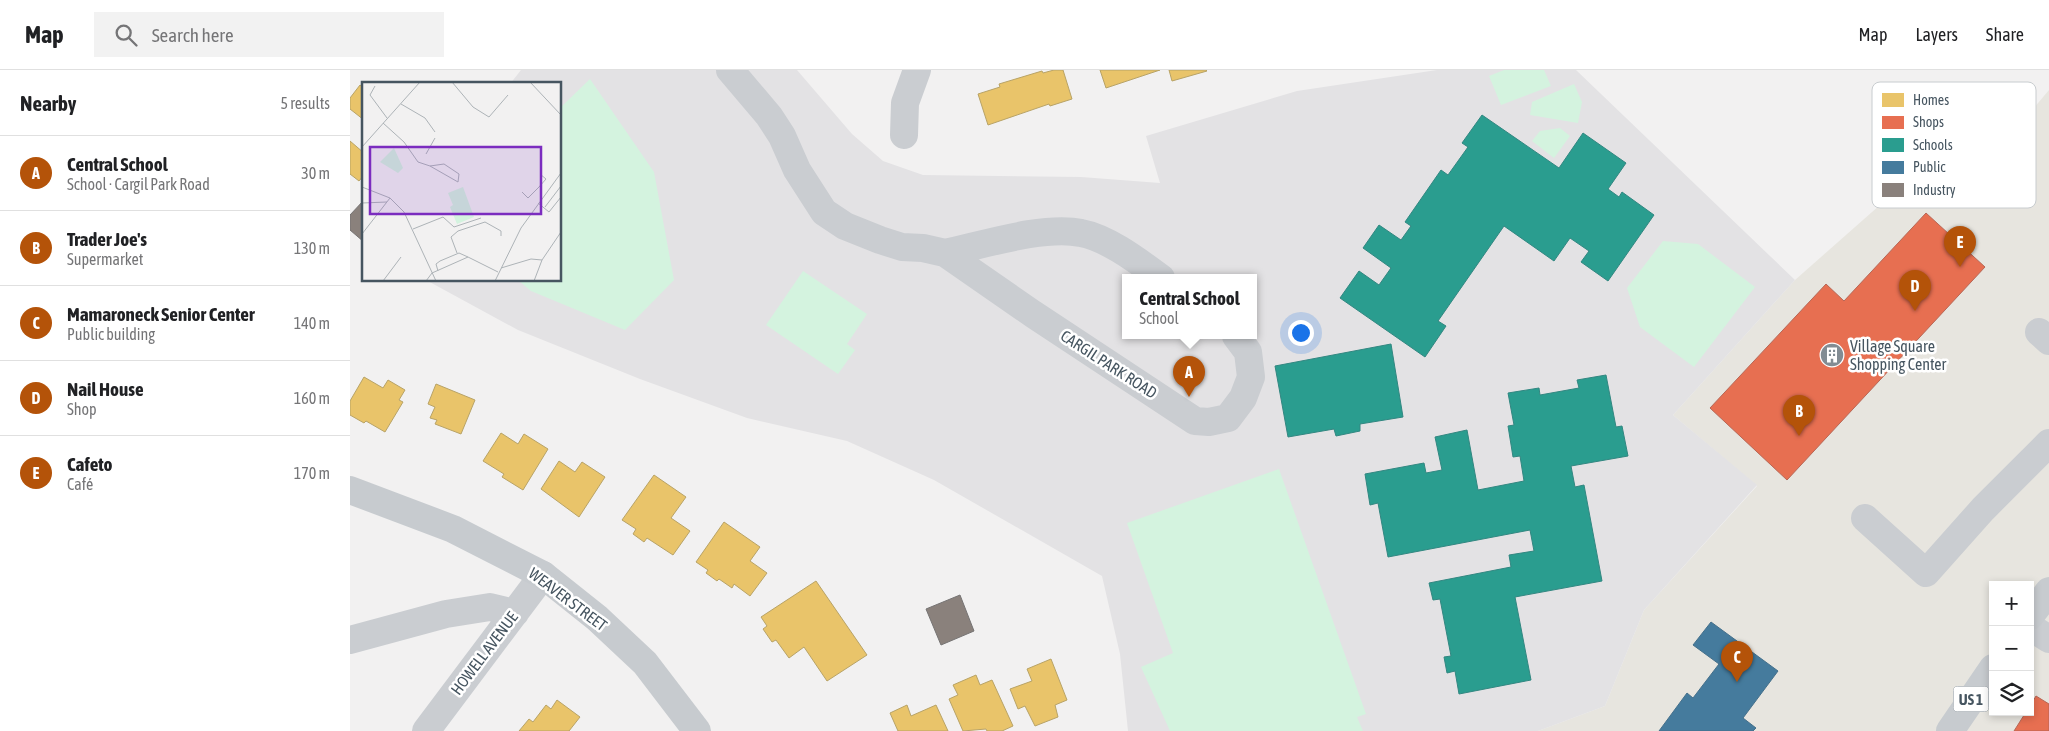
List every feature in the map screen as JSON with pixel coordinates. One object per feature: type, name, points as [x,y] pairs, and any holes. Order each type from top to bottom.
[{"type":"main road","name":"WEAVER STREET","points":[[350,490],[386,502],[453,529],[543,575],[597,618],[645,663],[697,731]]},
{"type":"main road","points":[[2034,611],[2049,591]]},
{"type":"main road","name":"US 1","points":[[1950,731],[1991,671]]},
{"type":"street","name":"CARGIL PARK ROAD","points":[[730,70],[782,136],[797,170],[824,212],[845,226],[880,240],[902,247],[923,248],[945,253],[1033,314],[1195,421],[1209,422],[1228,418],[1243,398],[1251,377],[1248,352],[1238,339]]},
{"type":"street","points":[[904,135],[905,103],[917,70]]},
{"type":"street","name":"CARGIL PARK ROAD","points":[[945,253],[1046,231],[1081,233],[1123,252],[1155,274]]},
{"type":"street","points":[[1866,518],[1926,573],[1983,509],[2049,443]]},
{"type":"street","name":"HOWELL AVENUE","points":[[426,731],[543,575]]},
{"type":"street","points":[[350,640],[446,614],[490,607],[514,613]]},
{"type":"street","points":[[2034,630],[2049,639]]},
{"type":"shaded area","points":[[521,70],[797,70],[852,134],[883,161],[923,175],[1081,177],[1160,183],[1146,136],[1297,91],[1437,70],[1576,70],[1795,280],[1673,415],[1757,485],[1644,610],[1605,706],[1538,731],[1128,731],[1120,654],[1102,576],[934,480],[847,441],[747,418],[640,379],[518,330],[428,281],[561,281],[561,82],[512,82]]},
{"type":"shaded area","points":[[2049,90],[2049,731],[1538,731],[1605,706],[1644,610],[1757,486],[1673,415],[1795,280],[1877,208],[2036,208],[2036,105]]},
{"type":"green space","points":[[1504,70],[1544,70],[1551,86],[1501,105],[1489,76]]},
{"type":"green space","points":[[590,79],[654,172],[674,280],[625,330],[531,291],[519,281],[561,281],[561,107]]},
{"type":"green space","points":[[1574,84],[1582,102],[1578,123],[1530,115],[1532,102]]},
{"type":"green space","points":[[1560,128],[1570,136],[1554,158],[1532,141],[1540,131]]},
{"type":"green space","points":[[1663,241],[1698,244],[1755,287],[1694,367],[1640,327],[1627,288]]},
{"type":"green space","points":[[803,271],[867,314],[847,344],[855,350],[838,374],[766,325]]},
{"type":"green space","points":[[1279,469],[1366,714],[1357,717],[1363,731],[1170,731],[1141,667],[1173,653],[1127,523]]},
{"type":"building: Homes","points":[[1063,70],[1072,99],[1050,106],[1049,104],[988,125],[978,94],[1000,87],[999,84],[1042,71],[1043,73]]},
{"type":"building: Homes","points":[[1100,70],[1160,70],[1106,88]]},
{"type":"building: Homes","points":[[1169,70],[1206,70],[1207,71],[1172,81]]},
{"type":"building: Homes","points":[[360,85],[362,86],[362,118],[350,109],[350,98]]},
{"type":"building: Homes","points":[[350,141],[362,151],[362,177],[359,181],[350,174]]},
{"type":"building: Homes","points":[[364,377],[383,388],[388,380],[405,390],[399,400],[403,402],[385,432],[366,421],[364,423],[350,415],[350,401]]},
{"type":"building: Homes","points":[[436,384],[475,400],[461,434],[435,424],[437,420],[430,418],[435,407],[428,404]]},
{"type":"building: Homes","points":[[501,433],[518,444],[524,434],[548,449],[523,490],[502,477],[504,474],[483,461]]},
{"type":"building: Homes","points":[[559,461],[575,472],[582,462],[605,477],[579,517],[541,489]]},
{"type":"building: Homes","points":[[654,475],[686,497],[671,518],[690,531],[673,555],[647,538],[644,542],[633,534],[636,529],[622,520]]},
{"type":"building: Homes","points":[[724,522],[760,547],[750,561],[767,573],[750,596],[734,584],[732,588],[719,579],[717,581],[706,573],[708,570],[696,562]]},
{"type":"building: Homes","points":[[816,581],[867,655],[827,681],[804,647],[789,658],[776,640],[772,642],[763,629],[767,626],[761,617]]},
{"type":"building: Homes","points":[[1051,659],[1067,700],[1055,705],[1058,717],[1035,726],[1025,706],[1018,709],[1010,689],[1032,681],[1027,669]]},
{"type":"building: Homes","points":[[976,675],[980,685],[992,680],[1013,726],[1002,731],[987,731],[986,729],[963,731],[949,699],[958,695],[953,685]]},
{"type":"building: Homes","points":[[557,700],[580,717],[569,731],[519,731],[529,719],[533,722],[546,705],[551,709]]},
{"type":"building: Homes","points":[[907,705],[911,716],[936,705],[948,731],[898,731],[890,713]]},
{"type":"building: Shops","name":"Village Square Shopping Center","points":[[1926,213],[1985,267],[1787,480],[1710,408],[1826,284],[1844,301]]},
{"type":"building: Shops","points":[[2036,696],[2049,704],[2049,731],[2014,731],[2023,716],[2034,716],[2034,699]]},
{"type":"building: Schools","points":[[1482,115],[1559,168],[1583,133],[1626,163],[1608,189],[1619,197],[1622,192],[1654,215],[1608,281],[1581,262],[1589,251],[1570,238],[1554,261],[1504,226],[1438,321],[1446,326],[1425,357],[1340,298],[1359,271],[1379,285],[1391,268],[1363,248],[1379,225],[1401,240],[1411,226],[1405,222],[1441,170],[1448,175],[1468,147],[1462,143]]},
{"type":"building: Schools","points":[[1391,344],[1403,417],[1360,424],[1360,431],[1336,436],[1334,429],[1288,437],[1275,366]]},
{"type":"building: Schools","points":[[1606,375],[1616,427],[1622,426],[1628,456],[1571,466],[1575,487],[1584,485],[1602,581],[1515,597],[1531,680],[1459,694],[1455,671],[1447,673],[1444,657],[1451,656],[1440,599],[1433,600],[1429,583],[1511,567],[1509,555],[1534,551],[1530,530],[1388,557],[1378,503],[1370,505],[1365,474],[1424,463],[1426,473],[1442,470],[1435,437],[1467,430],[1478,490],[1524,481],[1520,456],[1513,457],[1508,426],[1514,425],[1508,393],[1539,388],[1540,395],[1579,388],[1577,380]]},
{"type":"building: Public","points":[[1711,622],[1778,671],[1743,718],[1756,728],[1753,731],[1659,731],[1687,693],[1693,698],[1719,664],[1693,645]]},
{"type":"building: Industry","points":[[362,202],[362,240],[350,230],[350,215]]},
{"type":"building: Industry","points":[[960,595],[974,631],[941,645],[926,609]]},
{"type":"place","name":"Cafeto","points":[[1960,267]]},
{"type":"place","name":"Nail House","points":[[1915,311]]},
{"type":"place","name":"Village Square Shopping Center","points":[[1832,355]]},
{"type":"place","name":"Central School","points":[[1189,397]]},
{"type":"place","name":"Trader Joe's","points":[[1799,436]]},
{"type":"place","name":"Mamaroneck Senior Center","points":[[1737,682]]}]
